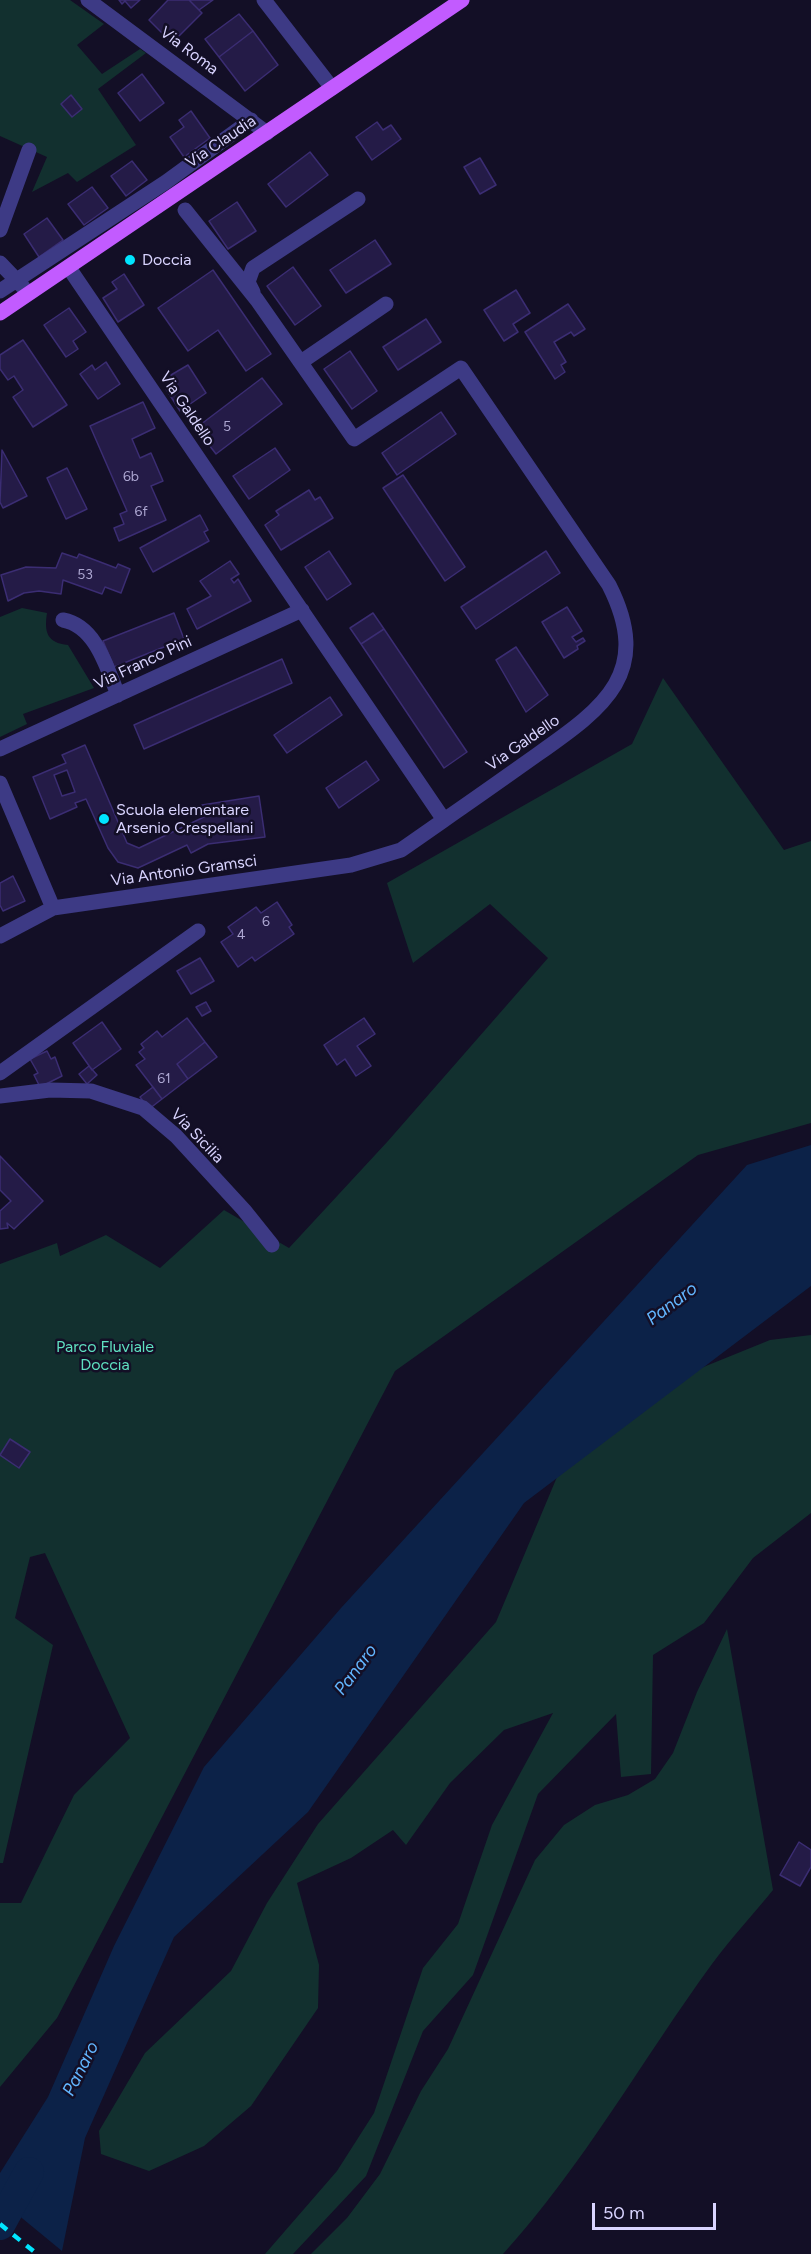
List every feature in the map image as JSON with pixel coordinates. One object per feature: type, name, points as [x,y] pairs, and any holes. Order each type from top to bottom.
[{"type":"main road","name":"Via Claudia","points":[[0,313],[462,0]]},
{"type":"street","name":"Via Roma","points":[[88,0],[267,133]]},
{"type":"street","points":[[264,0],[332,88]]},
{"type":"street","points":[[0,291],[166,182],[251,120]]},
{"type":"street","points":[[0,230],[29,150]]},
{"type":"street","name":"Via Galdello","points":[[257,300],[248,282],[253,268],[358,199]]},
{"type":"street","name":"Via Galdello","points":[[69,268],[444,820],[579,726],[609,698],[623,668],[627,638],[621,609],[609,585],[461,368],[354,439],[257,300],[185,210]]},
{"type":"street","points":[[0,263],[29,293]]},
{"type":"street","points":[[300,362],[386,304]]},
{"type":"street","name":"Via Franco Pini","points":[[0,749],[302,610]]},
{"type":"street","points":[[63,620],[82,628],[93,641],[118,694]]},
{"type":"street","points":[[0,783],[53,908]]},
{"type":"street","name":"Via Antonio Gramsci","points":[[0,936],[53,908],[351,865],[401,850],[444,820]]},
{"type":"street","points":[[0,1073],[198,931]]},
{"type":"street","name":"Via Sicilia","points":[[0,1096],[50,1090],[91,1091],[143,1108],[176,1136],[244,1210],[272,1245]]},
{"type":"green space","points":[[0,0],[70,0],[104,24],[77,45],[102,74],[140,49],[146,53],[98,89],[136,145],[77,182],[68,173],[32,192],[47,157],[0,136]]},
{"type":"green space","points":[[22,608],[47,613],[48,635],[55,642],[68,645],[94,688],[23,714],[27,724],[0,737],[0,617]]},
{"type":"green space","name":"Parco Fluviale Doccia","points":[[663,678],[784,850],[811,841],[811,1123],[698,1155],[395,1371],[57,2018],[0,2087],[0,1903],[21,1903],[74,1795],[130,1738],[45,1553],[30,1557],[15,1618],[53,1645],[3,1863],[0,1863],[0,1264],[57,1243],[60,1256],[106,1235],[160,1268],[224,1210],[289,1248],[388,1141],[548,958],[490,904],[413,963],[387,883],[632,744]]},
{"type":"green space","points":[[811,1335],[811,1513],[753,1558],[704,1623],[653,1655],[651,1774],[621,1777],[616,1714],[538,1794],[473,1975],[423,2031],[366,2176],[293,2254],[265,2254],[337,2171],[374,2113],[423,1968],[458,1924],[492,1825],[553,1713],[504,1730],[450,1783],[406,1845],[393,1830],[351,1858],[297,1883],[319,1965],[318,2008],[251,2106],[204,2146],[149,2171],[101,2154],[99,2131],[145,2053],[231,1971],[267,1903],[318,1824],[496,1622],[557,1477],[669,1381],[770,1340]]},
{"type":"green space","points":[[727,1629],[773,1890],[726,1945],[686,2000],[586,2149],[560,2185],[503,2254],[311,2254],[347,2218],[380,2174],[421,2091],[448,2049],[535,1860],[564,1825],[595,1805],[628,1795],[655,1779],[673,1753],[697,1692]]},
{"type":"water","points":[[811,1145],[811,1286],[524,1503],[308,1812],[174,1937],[85,2138],[62,2251],[0,2200],[0,2173],[48,2097],[114,1946],[204,1767],[341,1608],[747,1165]]},
{"type":"building","points":[[119,0],[140,0],[131,8],[125,1],[122,4]]},
{"type":"building","points":[[168,0],[189,0],[202,13],[172,43],[149,20]]},
{"type":"building","points":[[189,0],[213,0],[199,10]]},
{"type":"building","points":[[239,14],[253,31],[219,57],[205,39]]},
{"type":"building","points":[[253,31],[278,65],[245,91],[219,57]]},
{"type":"building","points":[[142,74],[164,103],[140,121],[118,93]]},
{"type":"building","points":[[71,95],[82,109],[72,117],[61,104]]},
{"type":"building","points":[[191,111],[210,138],[184,157],[170,137],[184,127],[179,120]]},
{"type":"building","points":[[377,122],[383,130],[391,125],[401,139],[372,160],[356,137]]},
{"type":"building","points":[[310,152],[328,175],[286,207],[268,184]]},
{"type":"building","points":[[480,158],[496,185],[480,194],[464,167]]},
{"type":"building","points":[[132,161],[147,180],[126,196],[111,176]]},
{"type":"building","points":[[92,187],[108,208],[84,225],[68,204]]},
{"type":"building","points":[[237,202],[256,231],[228,249],[209,221]]},
{"type":"building","points":[[47,218],[63,240],[39,257],[24,234]]},
{"type":"building","points":[[375,240],[391,264],[346,293],[330,270]]},
{"type":"building","points":[[293,267],[321,306],[295,325],[267,286]]},
{"type":"building","points":[[213,270],[271,354],[246,371],[218,330],[188,351],[158,308]]},
{"type":"building","points":[[124,274],[144,305],[118,322],[103,298],[117,289],[112,282]]},
{"type":"building","points":[[516,290],[530,313],[513,324],[518,332],[504,341],[484,310]]},
{"type":"building","points":[[568,304],[585,329],[574,336],[571,332],[554,342],[566,362],[561,365],[565,372],[555,379],[525,332]]},
{"type":"building","points":[[69,308],[86,332],[73,341],[78,349],[66,357],[44,325]]},
{"type":"building","points":[[426,319],[441,342],[398,370],[383,347]]},
{"type":"building","points":[[23,340],[67,405],[33,427],[13,397],[23,390],[14,376],[8,380],[0,369],[0,355]]},
{"type":"building","points":[[350,351],[377,391],[352,409],[324,369]]},
{"type":"building","points":[[106,362],[120,384],[98,399],[80,374],[92,365],[95,370]]},
{"type":"building","points":[[188,365],[206,393],[180,411],[166,389],[176,382],[171,375]]},
{"type":"building","points":[[262,378],[282,404],[216,454],[196,428]]},
{"type":"building","points":[[143,402],[155,428],[132,439],[140,458],[151,453],[163,481],[151,486],[166,520],[119,541],[114,528],[124,524],[120,514],[127,511],[90,426]]},
{"type":"building","points":[[441,412],[456,434],[397,475],[382,453]]},
{"type":"building","points":[[275,448],[290,470],[249,499],[233,476]]},
{"type":"building","points":[[2,450],[27,496],[3,508],[0,502]]},
{"type":"building","points":[[67,468],[87,509],[66,519],[47,478]]},
{"type":"building","points":[[403,475],[465,567],[445,581],[383,488]]},
{"type":"building","points":[[309,490],[315,500],[320,497],[333,518],[281,550],[265,525],[279,515],[276,511]]},
{"type":"building","points":[[200,515],[208,530],[204,532],[209,541],[153,572],[140,548]]},
{"type":"building","points":[[329,551],[351,584],[327,600],[305,567]]},
{"type":"building","points":[[546,551],[560,573],[476,629],[461,607]]},
{"type":"building","points":[[62,553],[77,558],[79,554],[116,568],[118,564],[130,569],[121,593],[105,587],[102,594],[63,580],[61,594],[39,591],[24,593],[8,601],[1,575],[26,567],[56,568]]},
{"type":"building","points":[[230,561],[239,574],[231,579],[234,583],[238,579],[251,601],[197,629],[187,609],[211,596],[200,581]]},
{"type":"building","points":[[567,607],[582,631],[572,637],[576,642],[583,638],[585,641],[577,646],[578,649],[564,658],[542,622]]},
{"type":"building","points":[[174,613],[184,639],[114,667],[103,641]]},
{"type":"building","points":[[373,613],[384,629],[361,644],[350,628]]},
{"type":"building","points":[[384,629],[467,752],[444,768],[361,644]]},
{"type":"building","points":[[516,647],[548,695],[526,712],[496,660]]},
{"type":"building","points":[[282,659],[292,683],[144,749],[134,725]]},
{"type":"building","points":[[330,697],[342,715],[287,753],[274,735]]},
{"type":"building","name":"Scuola elementare Arsenio Crespellani","points":[[85,745],[127,843],[139,848],[204,817],[202,805],[259,796],[265,837],[208,844],[191,853],[187,845],[138,868],[118,862],[108,848],[86,799],[75,803],[77,807],[50,819],[33,777],[66,763],[62,755]],"holes":[[[67,770],[75,792],[62,796],[54,775]]]},
{"type":"building","points":[[366,761],[379,780],[339,808],[326,788]]},
{"type":"building","points":[[13,876],[25,901],[3,911],[0,905],[0,883]]},
{"type":"building","points":[[277,902],[292,925],[289,927],[294,934],[255,961],[252,957],[238,967],[221,942],[233,934],[228,927],[256,907],[261,913]]},
{"type":"building","points":[[200,958],[214,981],[191,994],[177,971]]},
{"type":"building","points":[[206,1002],[211,1011],[202,1016],[196,1007]]},
{"type":"building","points":[[187,1018],[205,1042],[177,1064],[188,1079],[162,1099],[136,1065],[145,1059],[139,1052],[144,1048],[141,1044],[157,1031],[162,1037]]},
{"type":"building","points":[[364,1018],[375,1034],[357,1046],[371,1066],[356,1076],[345,1059],[337,1065],[324,1045]]},
{"type":"building","points":[[102,1022],[121,1049],[92,1070],[73,1043]]},
{"type":"building","points":[[205,1042],[217,1057],[188,1079],[177,1064]]},
{"type":"building","points":[[47,1051],[51,1059],[55,1057],[62,1076],[40,1087],[34,1075],[38,1073],[30,1059]]},
{"type":"building","points":[[89,1066],[97,1075],[87,1084],[79,1074]]},
{"type":"building","points":[[153,1087],[162,1099],[149,1109],[140,1097]]},
{"type":"building","points":[[0,1156],[43,1201],[14,1229],[7,1223],[8,1228],[0,1229],[0,1211],[11,1201],[0,1190]]},
{"type":"building","points":[[10,1439],[30,1452],[19,1468],[0,1455]]},
{"type":"building","points":[[799,1842],[811,1850],[811,1867],[800,1886],[780,1875]]},
{"type":"waterway","name":"Panaro","points":[[0,2225],[29,2172]]},
{"type":"railway","points":[[0,2224],[37,2254]]},
{"type":"place","name":"Doccia","points":[[130,260]]},
{"type":"place","name":"Scuola elementare Arsenio Crespellani","points":[[104,819]]}]
